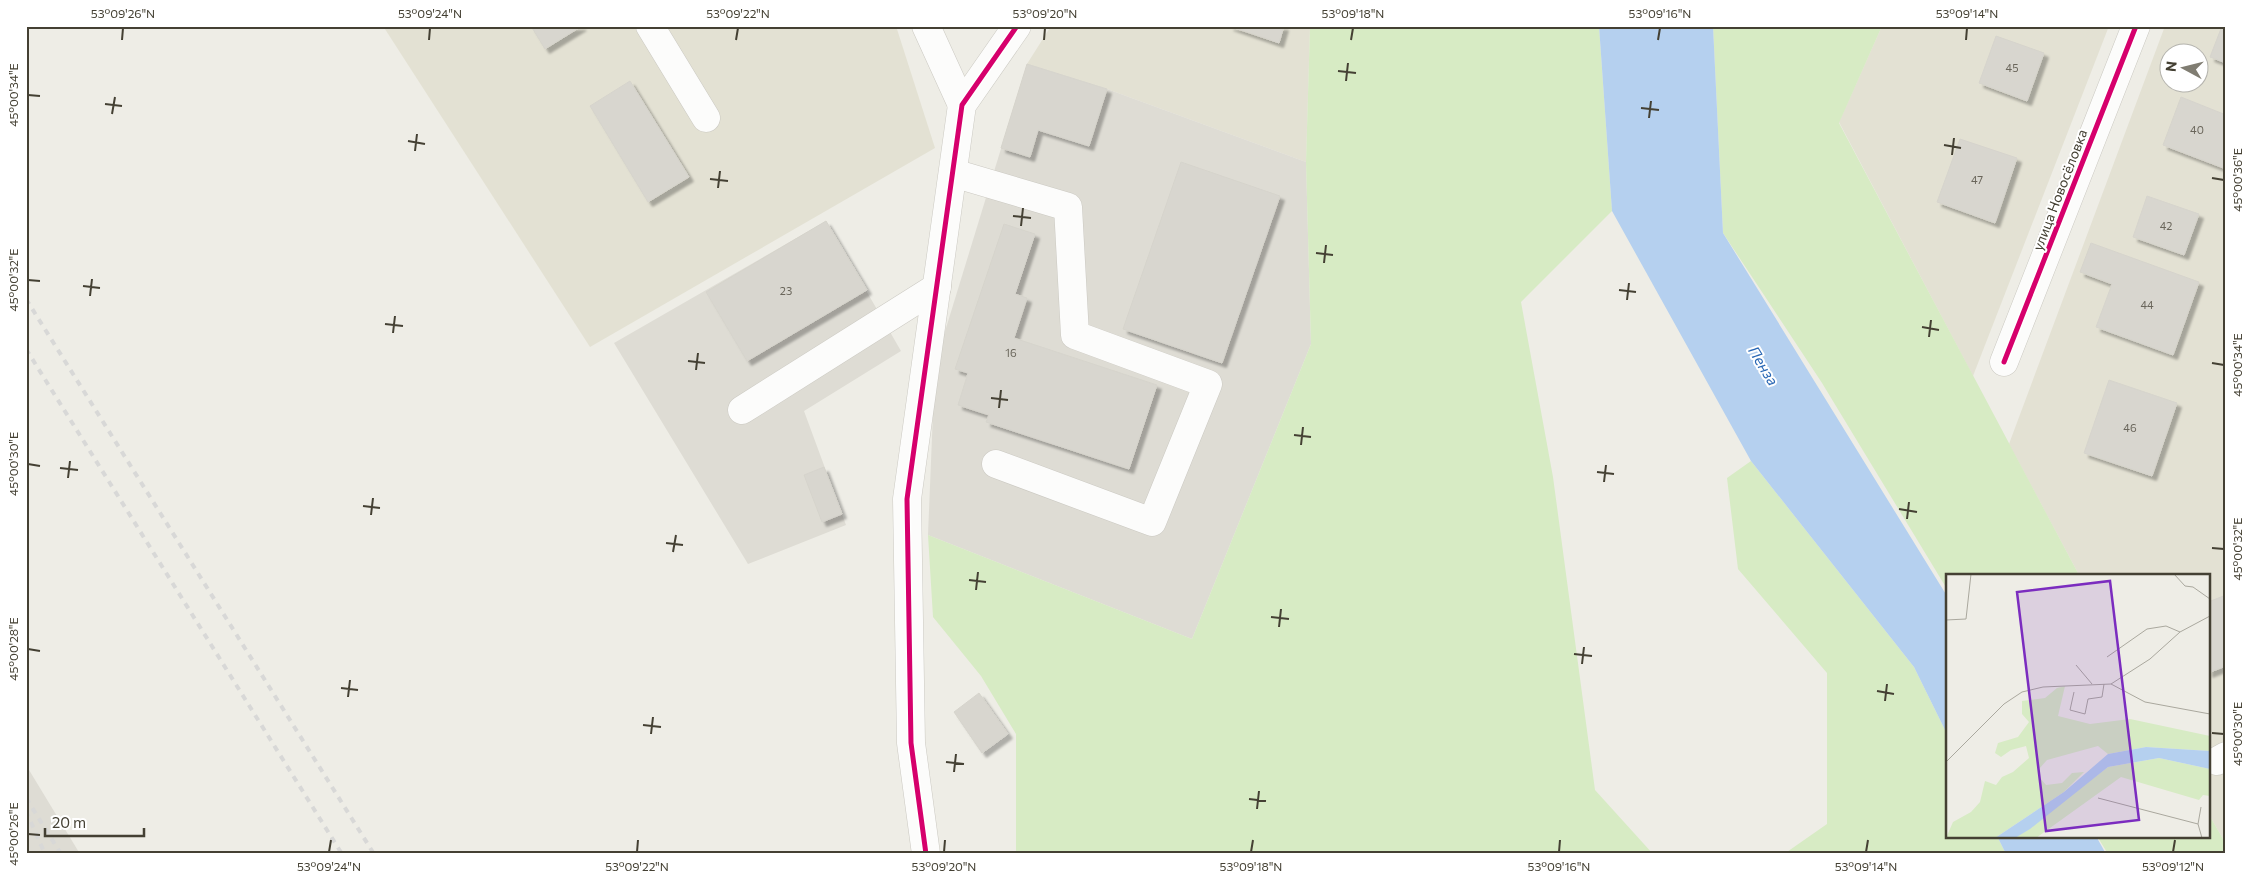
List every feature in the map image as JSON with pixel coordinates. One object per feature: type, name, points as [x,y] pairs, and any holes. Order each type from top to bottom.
[{"type":"street","points":[[650,26],[706,118]]},
{"type":"street","points":[[926,26],[962,105]]},
{"type":"street","points":[[926,854],[911,742],[907,499],[962,105],[1017,26]]},
{"type":"street","name":"улица Новосёловка","points":[[2004,362],[2136,26]]},
{"type":"street","points":[[953,173],[1068,208],[1075,335],[1208,384],[1152,522],[996,464]]},
{"type":"street","points":[[742,410],[937,288]]},
{"type":"shaded area","points":[[383,26],[896,26],[935,148],[590,347]]},
{"type":"shaded area","points":[[1051,26],[1310,26],[1306,162],[1107,89],[1027,64]]},
{"type":"shaded area","points":[[1882,26],[2109,26],[1973,376],[1839,122]]},
{"type":"shaded area","points":[[2165,26],[2226,26],[2226,844],[2210,816],[2210,574],[2078,574],[2009,444]]},
{"type":"shaded area","points":[[1027,64],[1107,89],[1306,162],[1311,344],[1192,639],[928,535],[935,364]]},
{"type":"shaded area","points":[[826,221],[901,351],[804,411],[846,525],[748,564],[614,343]]},
{"type":"shaded area","points":[[26,765],[80,854],[26,854]]},
{"type":"green space","points":[[1310,26],[1599,26],[1612,211],[1521,302],[1553,477],[1595,790],[1653,854],[1016,854],[1016,734],[981,676],[933,617],[928,535],[1192,639],[1311,344],[1306,162]]},
{"type":"green space","points":[[1713,26],[1882,26],[1839,123],[2078,574],[1946,574],[1946,587],[1822,383],[1723,233]]},
{"type":"green space","points":[[1751,461],[1914,667],[1946,732],[1946,838],[1998,838],[2006,854],[1784,854],[1827,824],[1827,673],[1738,569],[1727,478]]},
{"type":"green space","points":[[2210,816],[2226,844],[2226,854],[2108,854],[2098,838],[2210,838]]},
{"type":"water","name":"Пенза","points":[[1599,26],[1713,26],[1723,233],[1946,594],[1946,732],[1914,667],[1751,461],[1612,211]]},
{"type":"water","points":[[1998,838],[2097,838],[2106,854],[2006,854]]},
{"type":"building","points":[[531,26],[582,26],[545,49]]},
{"type":"building","points":[[1229,26],[1284,26],[1279,43]]},
{"type":"building","points":[[2222,26],[2226,26],[2226,63],[2210,57]]},
{"type":"building","points":[[1996,36],[2044,53],[2027,101],[1979,83]]},
{"type":"building","points":[[1027,64],[1107,89],[1089,146],[1038,130],[1030,157],[1001,148]]},
{"type":"building","points":[[630,81],[689,177],[648,202],[590,106]]},
{"type":"building","points":[[2181,97],[2226,115],[2226,169],[2163,145]]},
{"type":"building","points":[[1960,139],[2017,158],[1995,223],[1937,202]]},
{"type":"building","points":[[1181,162],[1280,196],[1222,363],[1123,329]]},
{"type":"building","points":[[2147,196],[2199,214],[2184,255],[2133,237]]},
{"type":"building","points":[[826,221],[867,290],[747,361],[706,292]]},
{"type":"building","points":[[1004,224],[1035,234],[1015,294],[1027,298],[1014,338],[1157,385],[1129,469],[986,422],[989,415],[958,405],[968,373],[955,369]]},
{"type":"building","points":[[2091,243],[2199,282],[2173,355],[2096,327],[2112,284],[2080,272]]},
{"type":"building","points":[[2109,380],[2177,403],[2152,476],[2084,453]]},
{"type":"building","points":[[824,467],[842,514],[822,522],[804,475]]},
{"type":"building","points":[[2226,595],[2226,666],[2210,672],[2210,601]]},
{"type":"building","points":[[979,693],[1008,734],[982,753],[954,712]]},
{"type":"railway","points":[[26,299],[374,854]]},
{"type":"railway","points":[[26,349],[342,854]]},
{"type":"railway","points":[[26,798],[61,854]]},
{"type":"railway","points":[[26,811],[45,854]]},
{"type":"cycle path","points":[[926,854],[911,743],[907,499],[962,105],[1017,26]]},
{"type":"cycle path","points":[[2004,362],[2136,26]]}]
